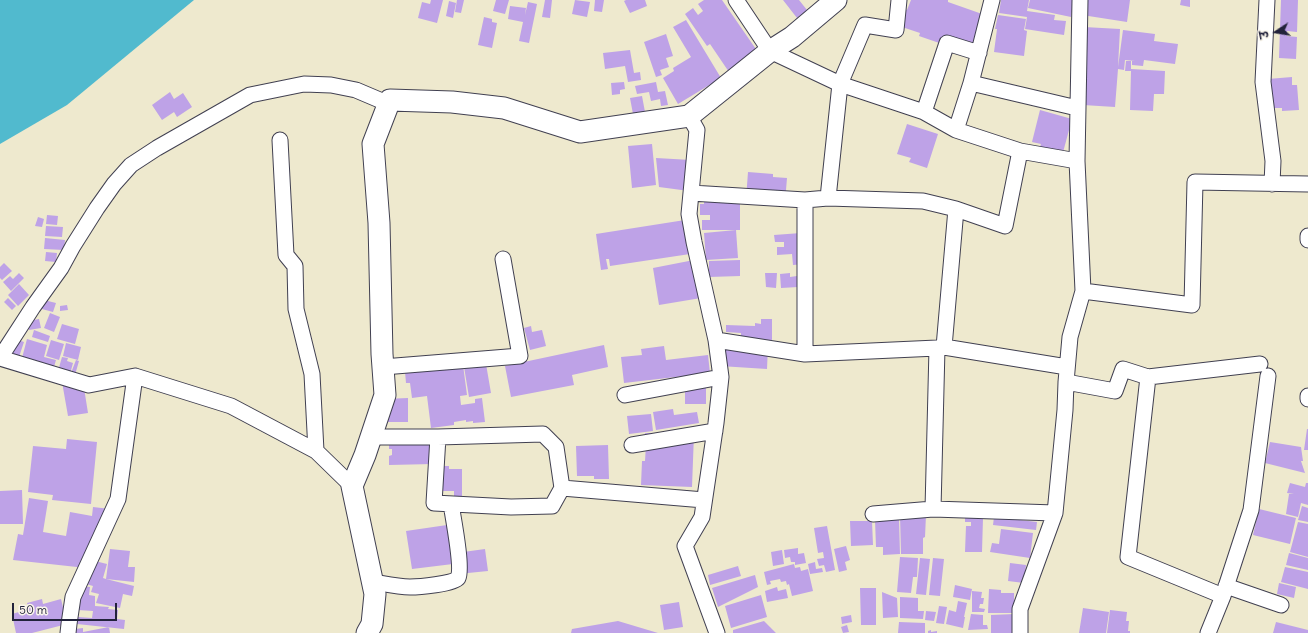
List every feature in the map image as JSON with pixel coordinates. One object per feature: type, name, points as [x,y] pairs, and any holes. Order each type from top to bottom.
[{"type":"street","points":[[736,0],[770,51],[840,84],[924,112],[956,130],[1020,151],[1077,161]]},
{"type":"street","points":[[352,486],[385,395],[379,223],[373,144],[390,100],[452,102],[504,108],[580,132],[689,116],[770,51],[792,37],[836,0]]},
{"type":"street","points":[[828,198],[840,84],[865,25],[896,30],[899,0]]},
{"type":"street","points":[[956,130],[971,83],[992,0]]},
{"type":"street","points":[[1020,633],[1020,609],[1055,513],[1065,410],[1066,375],[1070,337],[1083,291],[1077,161],[1080,0]]},
{"type":"street","points":[[1267,0],[1263,82],[1273,161],[1272,184]]},
{"type":"street","points":[[924,112],[947,44],[979,54]]},
{"type":"street","points":[[971,83],[1077,108]]},
{"type":"street","points":[[368,633],[372,624],[375,594],[352,486],[316,451],[231,406],[135,376],[89,386],[0,358],[33,307],[61,268],[73,246],[114,184],[131,165],[157,148],[250,95],[304,84],[324,85],[356,90],[389,104]]},
{"type":"street","points":[[689,116],[697,130],[689,214],[716,340],[721,377],[715,431],[702,517],[685,546],[717,633]]},
{"type":"street","points":[[280,140],[286,255],[295,266],[296,309],[312,374],[316,451]]},
{"type":"street","points":[[691,192],[805,200],[828,198],[922,201],[956,209],[1005,226],[1020,151]]},
{"type":"street","points":[[1083,291],[1192,305],[1195,182],[1308,184]]},
{"type":"street","points":[[805,200],[805,354]]},
{"type":"street","points":[[956,209],[944,347],[1066,375],[1115,391],[1123,369],[1148,377],[1264,370],[1251,510],[1225,591],[1208,633]]},
{"type":"street","points":[[383,367],[520,356],[503,258]]},
{"type":"street","points":[[716,340],[805,354],[937,348],[933,509]]},
{"type":"street","points":[[68,633],[68,624],[73,597],[118,499],[135,376]]},
{"type":"street","points":[[625,395],[721,377]]},
{"type":"street","points":[[1148,377],[1128,556],[1225,591],[1281,605]]},
{"type":"street","points":[[632,445],[715,431]]},
{"type":"street","points":[[371,437],[543,434],[556,447],[562,488],[552,506],[511,507],[434,503],[438,437]]},
{"type":"street","points":[[562,488],[704,500]]},
{"type":"street","points":[[373,582],[410,587],[443,584],[456,580],[459,576],[459,566],[450,504]]},
{"type":"street","points":[[873,514],[933,509],[1055,513]]},
{"type":"water","points":[[0,0],[194,0],[67,105],[0,144]]},
{"type":"building","points":[[431,0],[443,0],[437,23],[418,18],[422,2],[430,4]]},
{"type":"building","points":[[457,0],[464,0],[461,13],[455,12]]},
{"type":"building","points":[[496,0],[509,0],[505,14],[493,11]]},
{"type":"building","points":[[545,0],[552,0],[550,18],[542,17]]},
{"type":"building","points":[[575,0],[590,2],[587,17],[572,14]]},
{"type":"building","points":[[595,0],[604,0],[602,12],[594,11]]},
{"type":"building","points":[[645,0],[647,6],[630,13],[624,1]]},
{"type":"building","points":[[704,0],[722,0],[760,55],[731,75],[710,44],[707,46],[685,14],[693,8],[698,15],[703,11],[698,4]]},
{"type":"building","points":[[783,0],[799,0],[807,10],[797,18]]},
{"type":"building","points":[[911,0],[948,0],[948,2],[985,15],[975,47],[945,45],[919,36],[920,33],[899,26],[904,9],[907,10]]},
{"type":"building","points":[[1001,0],[1029,0],[1027,11],[1055,15],[1054,20],[1066,21],[1064,35],[1025,29],[1027,17],[999,13]]},
{"type":"building","points":[[1030,0],[1074,0],[1071,17],[1028,8]]},
{"type":"building","points":[[1084,0],[1130,0],[1127,22],[1082,15]]},
{"type":"building","points":[[1181,0],[1190,0],[1190,7],[1180,5]]},
{"type":"building","points":[[1281,0],[1298,0],[1297,32],[1287,31],[1287,36],[1297,37],[1296,59],[1279,58]]},
{"type":"building","points":[[449,1],[456,3],[453,18],[446,16]]},
{"type":"building","points":[[528,2],[537,4],[529,43],[519,41],[523,22],[508,19],[510,6],[526,8],[525,15]]},
{"type":"building","points":[[998,15],[1026,19],[1024,30],[1027,31],[1024,56],[994,52],[997,29],[995,29]]},
{"type":"building","points":[[484,17],[492,19],[492,22],[497,23],[492,48],[478,45]]},
{"type":"building","points":[[686,20],[721,78],[678,104],[663,78],[674,71],[673,68],[691,57],[673,27]]},
{"type":"building","points":[[1084,27],[1120,29],[1118,67],[1123,30],[1155,34],[1154,41],[1178,44],[1175,64],[1144,60],[1143,66],[1132,65],[1132,61],[1135,61],[1125,60],[1124,70],[1118,69],[1115,107],[1083,105]]},
{"type":"building","points":[[666,34],[673,56],[666,58],[669,67],[660,70],[662,75],[656,77],[644,42]]},
{"type":"building","points":[[630,50],[634,73],[640,72],[641,80],[628,82],[625,66],[605,69],[603,53]]},
{"type":"building","points":[[1126,61],[1131,61],[1131,69],[1165,71],[1164,94],[1154,94],[1153,111],[1130,110],[1131,71],[1125,71]]},
{"type":"building","points":[[1292,77],[1292,85],[1297,85],[1299,110],[1282,111],[1282,108],[1270,108],[1268,79]]},
{"type":"building","points":[[624,82],[625,89],[620,90],[620,94],[612,95],[611,83]]},
{"type":"building","points":[[656,82],[658,92],[665,91],[668,105],[661,106],[660,99],[651,101],[649,92],[637,94],[635,86]]},
{"type":"building","points":[[170,92],[174,99],[183,93],[192,107],[177,117],[174,112],[162,120],[152,105]]},
{"type":"building","points":[[642,96],[645,112],[633,114],[630,98]]},
{"type":"building","points":[[1040,110],[1072,119],[1062,156],[1039,150],[1041,144],[1032,142]]},
{"type":"building","points":[[907,124],[938,134],[927,168],[909,162],[911,158],[897,154]]},
{"type":"building","points":[[652,144],[656,185],[632,188],[628,146]]},
{"type":"building","points":[[656,158],[691,160],[689,191],[659,187]]},
{"type":"building","points":[[748,172],[773,174],[773,177],[787,178],[785,202],[746,199]]},
{"type":"building","points":[[740,198],[740,230],[702,230],[702,220],[710,220],[710,215],[700,215],[700,204],[704,204],[704,199]]},
{"type":"building","points":[[47,215],[58,216],[57,225],[46,224]]},
{"type":"building","points":[[38,217],[44,219],[42,227],[35,226]]},
{"type":"building","points":[[685,220],[690,254],[610,266],[609,259],[606,259],[608,269],[601,270],[596,234]]},
{"type":"building","points":[[46,226],[63,227],[62,237],[45,236]]},
{"type":"building","points":[[736,230],[738,258],[706,260],[704,233]]},
{"type":"building","points":[[801,233],[804,264],[793,265],[792,254],[777,255],[777,247],[784,247],[784,242],[775,242],[774,235]]},
{"type":"building","points":[[45,238],[65,240],[64,250],[44,249]]},
{"type":"building","points":[[46,252],[57,253],[56,262],[45,261]]},
{"type":"building","points":[[694,260],[701,298],[659,305],[653,268]]},
{"type":"building","points":[[740,260],[740,276],[709,277],[709,261]]},
{"type":"building","points":[[4,263],[12,271],[2,280],[0,278],[0,267]]},
{"type":"building","points":[[19,273],[24,278],[11,291],[3,282],[10,276],[13,279]]},
{"type":"building","points":[[765,273],[777,273],[776,288],[766,287]]},
{"type":"building","points":[[790,273],[790,277],[797,276],[798,287],[781,288],[780,274]]},
{"type":"building","points":[[19,284],[29,295],[18,306],[8,295]]},
{"type":"building","points":[[8,298],[16,306],[12,310],[4,302]]},
{"type":"building","points":[[44,300],[56,303],[53,312],[42,309]]},
{"type":"building","points":[[67,305],[68,310],[60,311],[60,306]]},
{"type":"building","points":[[50,313],[60,317],[54,332],[44,328]]},
{"type":"building","points":[[39,319],[41,328],[29,330],[28,321]]},
{"type":"building","points":[[761,319],[772,319],[772,340],[741,339],[741,333],[726,332],[726,325],[755,326],[755,323],[761,324]]},
{"type":"building","points":[[62,324],[79,329],[75,344],[57,339]]},
{"type":"building","points":[[531,326],[532,332],[542,330],[546,346],[530,350],[524,328]]},
{"type":"building","points":[[34,330],[50,336],[48,342],[32,337]]},
{"type":"building","points":[[15,339],[24,342],[19,357],[10,354]]},
{"type":"building","points":[[27,339],[47,345],[44,357],[56,360],[54,367],[22,358]]},
{"type":"building","points":[[51,340],[64,344],[59,360],[46,356]]},
{"type":"building","points":[[722,342],[768,346],[767,369],[720,366]]},
{"type":"building","points":[[66,343],[81,347],[78,360],[63,356]]},
{"type":"building","points":[[604,345],[608,367],[572,375],[574,385],[511,397],[505,366]]},
{"type":"building","points":[[664,346],[666,360],[708,355],[710,373],[624,383],[621,357],[642,355],[641,349]]},
{"type":"building","points":[[62,357],[68,358],[67,361],[73,363],[70,374],[58,371]]},
{"type":"building","points":[[76,360],[79,361],[75,375],[71,373]]},
{"type":"building","points":[[486,364],[491,393],[469,397],[464,367]]},
{"type":"building","points":[[463,365],[467,395],[460,396],[461,405],[475,403],[475,399],[482,398],[485,422],[473,423],[473,421],[466,422],[466,420],[454,422],[454,425],[431,428],[427,396],[412,398],[410,383],[406,383],[405,372]]},
{"type":"building","points":[[74,380],[76,389],[84,388],[88,413],[68,416],[62,382]]},
{"type":"building","points":[[706,381],[706,404],[685,404],[685,382]]},
{"type":"building","points":[[408,398],[408,422],[384,422],[384,399]]},
{"type":"building","points":[[673,409],[674,415],[697,412],[699,423],[656,430],[653,412]]},
{"type":"building","points":[[651,414],[653,431],[629,434],[627,416]]},
{"type":"building","points":[[389,429],[418,429],[418,434],[433,439],[433,464],[389,465],[389,456],[392,455],[392,449],[389,449]]},
{"type":"building","points":[[1307,429],[1308,450],[1304,450]]},
{"type":"building","points":[[645,433],[694,434],[692,487],[641,485],[642,461],[645,461]]},
{"type":"building","points":[[67,439],[97,442],[91,504],[52,500],[53,495],[28,492],[33,446],[66,449]]},
{"type":"building","points":[[1270,442],[1301,447],[1303,461],[1301,461],[1305,473],[1265,463]]},
{"type":"building","points":[[608,445],[609,479],[594,479],[594,476],[577,476],[576,446]]},
{"type":"building","points":[[435,466],[449,466],[449,469],[462,469],[462,496],[454,496],[454,491],[435,491]]},
{"type":"building","points":[[1290,483],[1305,487],[1306,483],[1308,483],[1308,505],[1301,503],[1298,517],[1286,514],[1289,494],[1294,494],[1287,493]]},
{"type":"building","points":[[22,490],[23,524],[0,524],[0,491]]},
{"type":"building","points":[[29,498],[48,501],[43,532],[66,536],[70,512],[92,516],[93,507],[110,509],[86,568],[13,560],[18,534],[23,535]]},
{"type":"building","points":[[1302,506],[1308,508],[1308,522],[1298,520]]},
{"type":"building","points":[[1259,509],[1296,518],[1290,544],[1253,535]]},
{"type":"building","points":[[900,515],[926,515],[925,537],[923,538],[923,554],[901,554]]},
{"type":"building","points":[[965,517],[983,518],[982,552],[965,552],[966,526],[971,526],[971,522],[965,522]]},
{"type":"building","points":[[994,517],[1037,522],[1036,530],[993,525]]},
{"type":"building","points":[[899,519],[900,554],[883,555],[883,547],[876,547],[875,520]]},
{"type":"building","points":[[850,521],[872,521],[873,545],[851,546]]},
{"type":"building","points":[[1298,522],[1308,524],[1308,557],[1290,552]]},
{"type":"building","points":[[447,525],[453,564],[412,569],[406,531]]},
{"type":"building","points":[[827,526],[835,570],[826,572],[824,565],[819,566],[817,559],[824,558],[823,552],[818,553],[814,528]]},
{"type":"building","points":[[1001,529],[1033,533],[1030,558],[990,552],[992,543],[999,544]]},
{"type":"building","points":[[846,546],[850,560],[845,562],[847,570],[839,572],[834,549]]},
{"type":"building","points":[[798,548],[798,554],[804,553],[806,563],[795,565],[795,562],[791,562],[790,557],[785,558],[784,550]]},
{"type":"building","points":[[110,549],[130,551],[128,567],[135,567],[134,582],[106,579]]},
{"type":"building","points":[[485,549],[488,571],[458,574],[456,553]]},
{"type":"building","points":[[782,550],[784,564],[773,566],[771,552]]},
{"type":"building","points":[[1289,553],[1308,558],[1308,570],[1286,565]]},
{"type":"building","points":[[900,557],[918,558],[917,577],[913,577],[911,593],[897,592]]},
{"type":"building","points":[[920,558],[930,559],[926,595],[916,594]]},
{"type":"building","points":[[933,558],[944,559],[940,596],[929,595]]},
{"type":"building","points":[[91,560],[107,564],[103,578],[134,586],[132,596],[123,594],[120,608],[96,603],[99,594],[91,592],[93,586],[86,584]]},
{"type":"building","points":[[815,562],[816,569],[822,568],[823,572],[810,574],[808,564]]},
{"type":"building","points":[[1010,563],[1026,565],[1024,583],[1008,581]]},
{"type":"building","points":[[794,564],[795,568],[800,567],[801,571],[808,569],[813,591],[792,596],[789,584],[787,585],[786,581],[781,582],[780,579],[770,581],[771,584],[767,585],[764,572]]},
{"type":"building","points":[[738,566],[741,576],[710,585],[708,575]]},
{"type":"building","points":[[1285,567],[1308,572],[1308,589],[1281,582]]},
{"type":"building","points":[[755,575],[758,587],[718,607],[712,588]]},
{"type":"building","points":[[1279,583],[1296,587],[1294,598],[1277,594]]},
{"type":"building","points":[[955,585],[972,589],[970,600],[953,597]]},
{"type":"building","points":[[80,586],[90,587],[89,595],[95,596],[95,606],[109,607],[108,609],[118,610],[117,619],[125,620],[124,629],[77,624],[78,617],[92,618],[93,611],[78,610]]},
{"type":"building","points":[[777,587],[778,591],[786,589],[788,598],[767,602],[765,591]]},
{"type":"building","points":[[860,588],[876,588],[876,625],[861,625]]},
{"type":"building","points":[[989,589],[1001,590],[1001,593],[1014,593],[1014,613],[988,613]]},
{"type":"building","points":[[972,591],[982,592],[981,598],[984,598],[983,604],[980,604],[979,608],[985,609],[984,612],[972,612]]},
{"type":"building","points":[[882,592],[897,598],[898,617],[883,618]]},
{"type":"building","points":[[761,595],[767,617],[731,628],[725,606]]},
{"type":"building","points":[[900,597],[918,598],[918,611],[924,611],[923,619],[900,618]]},
{"type":"building","points":[[42,599],[43,604],[61,599],[67,624],[32,633],[16,633],[12,614],[29,609],[27,603]]},
{"type":"building","points":[[958,601],[967,603],[963,628],[946,624],[949,610],[956,612]]},
{"type":"building","points":[[679,602],[683,627],[664,630],[660,605]]},
{"type":"building","points":[[939,606],[947,607],[944,624],[936,623]]},
{"type":"building","points":[[1083,608],[1109,612],[1106,633],[1079,633]]},
{"type":"building","points":[[1110,610],[1127,612],[1126,621],[1129,621],[1128,631],[1130,631],[1130,633],[1107,633]]},
{"type":"building","points":[[926,611],[936,612],[934,621],[925,620]]},
{"type":"building","points":[[971,614],[983,615],[983,625],[987,625],[988,629],[968,630]]},
{"type":"building","points":[[1015,614],[1016,633],[991,633],[991,615]]},
{"type":"building","points":[[851,615],[852,622],[842,624],[841,617]]},
{"type":"building","points":[[618,621],[658,633],[571,633],[572,629]]},
{"type":"building","points":[[764,621],[776,633],[733,633],[733,630]]},
{"type":"building","points":[[899,622],[925,623],[925,633],[898,633]]},
{"type":"building","points":[[1276,622],[1308,630],[1308,633],[1273,633]]},
{"type":"building","points":[[847,625],[849,632],[843,633],[841,627]]},
{"type":"building","points":[[109,627],[110,633],[75,633],[75,629],[83,628],[83,632]]},
{"type":"building","points":[[931,630],[931,632],[937,631],[937,633],[928,633],[928,631]]}]
